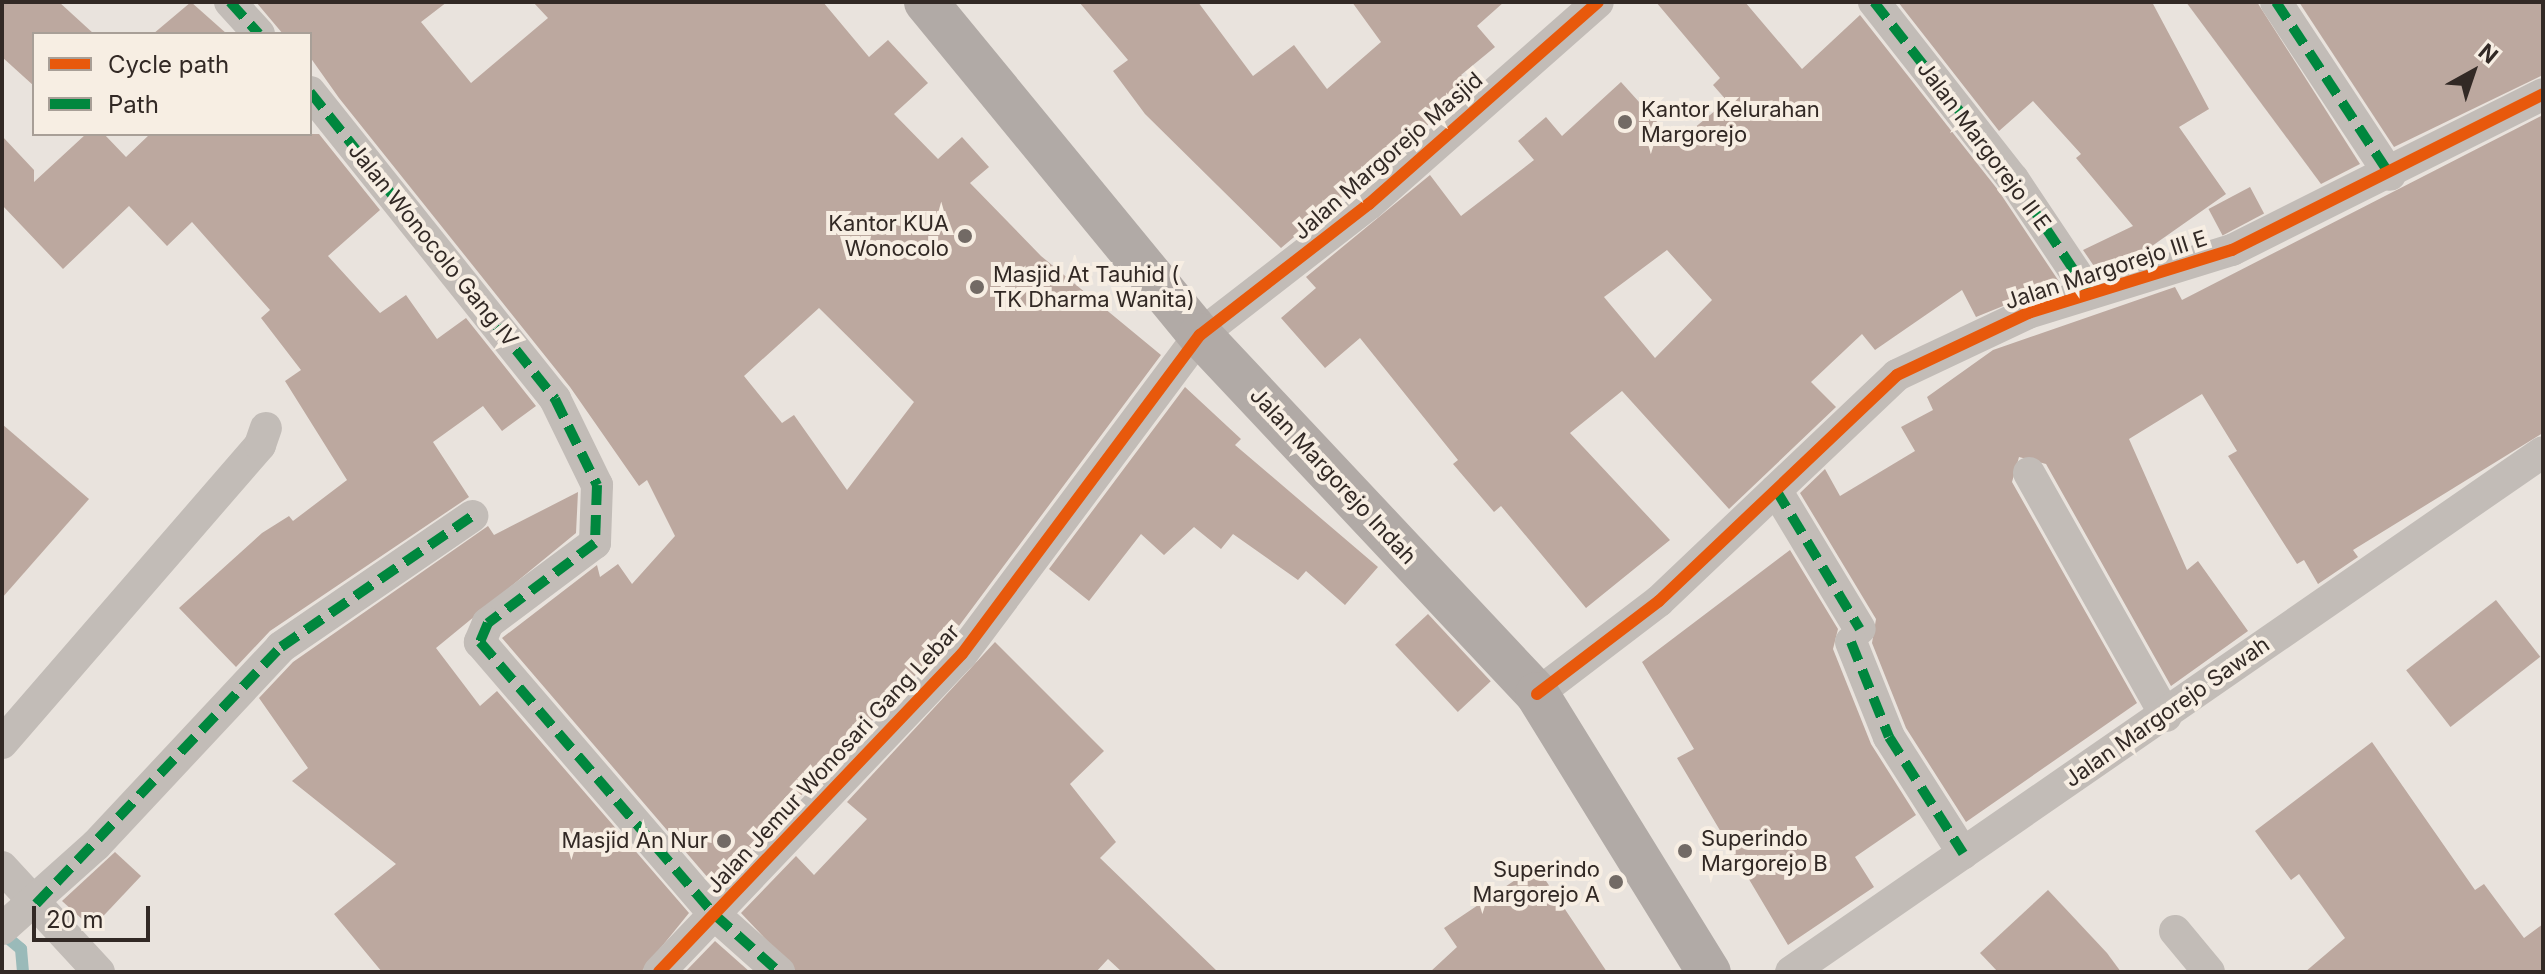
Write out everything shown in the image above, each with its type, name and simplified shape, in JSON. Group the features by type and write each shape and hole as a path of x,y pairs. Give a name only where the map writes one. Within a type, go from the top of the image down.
{"main road":[{"name":"Jalan Margorejo Indah","path":"926,2 1200,335 1537,694 1709,972"}],"street":[{"path":"230,2 257,32"},
{"name":"Jalan Margorejo Masjid","path":"1200,335 1369,204 1598,2"},
{"name":"Jalan Margorejo II E","path":"1874,2 2013,179 2089,293"},
{"path":"2276,2 2390,175"},
{"name":"Jalan Margorejo III E","path":"1537,694 1659,601 1897,375 2089,293 2232,250 2390,175 2543,94"},
{"name":"Jalan Wonocolo Gang IV","path":"312,95 555,399 597,485 595,543 488,623 480,642 715,915"},
{"name":"Jalan Jemur Wonosari Gang Lebar","path":"659,972 962,654 1200,335"},
{"path":"2,743 260,445 266,428"},
{"name":"Jalan Margorejo Sawah","path":"1791,972 2166,716 2543,452"},
{"path":"2029,473 2166,716"},
{"path":"1776,490 1856,636 1889,737 1963,853"},
{"path":"17,918 281,647 472,516"},
{"path":"2,867 17,918 99,972"},
{"path":"715,915 779,972"},
{"path":"2175,931 2209,972"}],"building":[{"path":"2,2 59,2 92,32 32,32 32,84 2,57"},
{"path":"191,2 225,32 155,32"},
{"path":"256,2 447,2 421,22 471,83 548,18 533,2 823,2 869,57 888,40 928,83 894,114 938,159 962,137 989,167 970,183 1041,256 1161,355 947,642 715,886 502,638 597,565 600,577 618,564 632,584 675,536 647,480 639,486 570,387 339,98 312,60 312,32 281,32","holes":["819,308 914,402 847,490 794,415 782,423 744,376"]},
{"path":"1079,2 1198,2 1253,76 1294,45 1327,89 1381,42 1352,2 1504,2 1477,26 1495,47 1461,75 1472,88 1281,248 1145,114 1113,71 1128,60"},
{"path":"1656,2 1745,2 1802,69 1860,15 1998,190 2060,283 1976,317 1962,290 1875,350 1862,334 1811,382 1836,407 1729,509 1622,391 1570,433 1670,540 1586,608 1501,506 1494,512 1453,464 1458,460 1360,338 1325,368 1281,318 1316,288 1306,277 1430,175 1461,216 1534,160 1518,141 1546,117 1562,136 1621,82 1676,143 1727,101 1713,85 1720,78","holes":["1667,250 1712,300 1655,358 1604,297"]},
{"path":"1898,2 2152,2 2209,109 2179,127 2226,194 2152,246 2156,254 2098,272 2083,250 2133,226 2076,158 2081,154 2033,101 1999,131"},
{"path":"2186,2 2257,2 2360,164 2321,184"},
{"path":"2299,2 2543,2 2543,75 2394,147"},
{"path":"2543,115 2543,433 2353,550 2358,557 2318,584 2304,560 2297,564 2228,456 2237,451 2202,394 2129,439 2187,570 2198,561 2248,631 2171,686 2046,464 2019,457 2012,482 2137,703 1966,822 1906,728 1872,643 1876,619 1800,493 1825,469 1840,496 1915,451 1901,427 1933,410 1927,397 1993,350 2175,287 2182,300"},
{"path":"319,134 380,210 328,256 380,313 406,295 437,339 466,318 536,406 502,431 483,406 433,442 469,497 270,631 236,667 179,608 262,533 289,516 293,521 347,480 285,381 301,370 261,318 270,310 192,222 167,246 129,206 63,269 2,205 2,136 34,170 34,182 84,136 106,136 126,157 148,136"},
{"path":"2250,187 2264,213 2223,236 2209,209"},
{"path":"1185,387 1241,439 1235,445 1378,567 1345,605 1306,571 1298,580 1233,534 1221,549 1194,527 1164,555 1141,534 1089,601 1049,569"},
{"path":"2,424 89,499 2,598"},
{"path":"578,492 576,533 436,648 480,706 497,691 689,913 641,972 382,972 334,914 396,864 292,781 308,768 259,698 293,662 488,526 494,535"},
{"path":"1790,550 1838,629 1833,649 1871,744 1916,815 1855,857 1874,887 1788,945 1677,758 1694,749 1642,662"},
{"path":"2496,600 2540,657 2450,727 2406,670"},
{"path":"1428,614 1491,681 1458,712 1395,645"},
{"path":"995,642 1104,751 1070,784 1116,842 1100,858 1218,972 1122,972 1108,959 1096,972 797,972 741,913 796,856 814,875 867,819 847,802"},
{"path":"2372,742 2475,890 2484,884 2524,938 2543,924 2543,972 2305,972 2345,938 2299,874 2291,880 2255,831"},
{"path":"115,852 141,876 92,928 62,901"},
{"path":"1536,866 1607,972 1430,972 1457,947 1444,928"},
{"path":"2048,890 2121,972 1998,972 1980,953"},
{"path":"715,941 750,972 685,972"}],"waterway":[{"path":"2,933 21,949 23,972"}],"marked path":[{"path":"230,2 257,32"},
{"path":"1874,2 2013,179 2089,293"},
{"path":"2276,2 2390,175"},
{"path":"312,95 555,399 597,485 595,543 488,623 480,642 715,915 779,972"},
{"path":"1776,490 1860,629"},
{"path":"36,904 281,647 472,516"},
{"path":"1851,642 1889,737 1963,853"}],"cycle path":[{"path":"659,972 962,654 1200,335 1369,204 1598,2"},
{"path":"1537,694 1659,601 1897,375 2028,313 2232,250 2543,94"}],"place":[{"name":"Kantor Kelurahan Margorejo","path":"1625,122"},
{"name":"Kantor KUA Wonocolo","path":"965,236"},
{"name":"Masjid At Tauhid ( TK Dharma Wanita)","path":"977,287"},
{"name":"Masjid An Nur","path":"724,841"},
{"name":"Superindo Margorejo B","path":"1685,851"},
{"name":"Superindo Margorejo A","path":"1616,882"}]}
